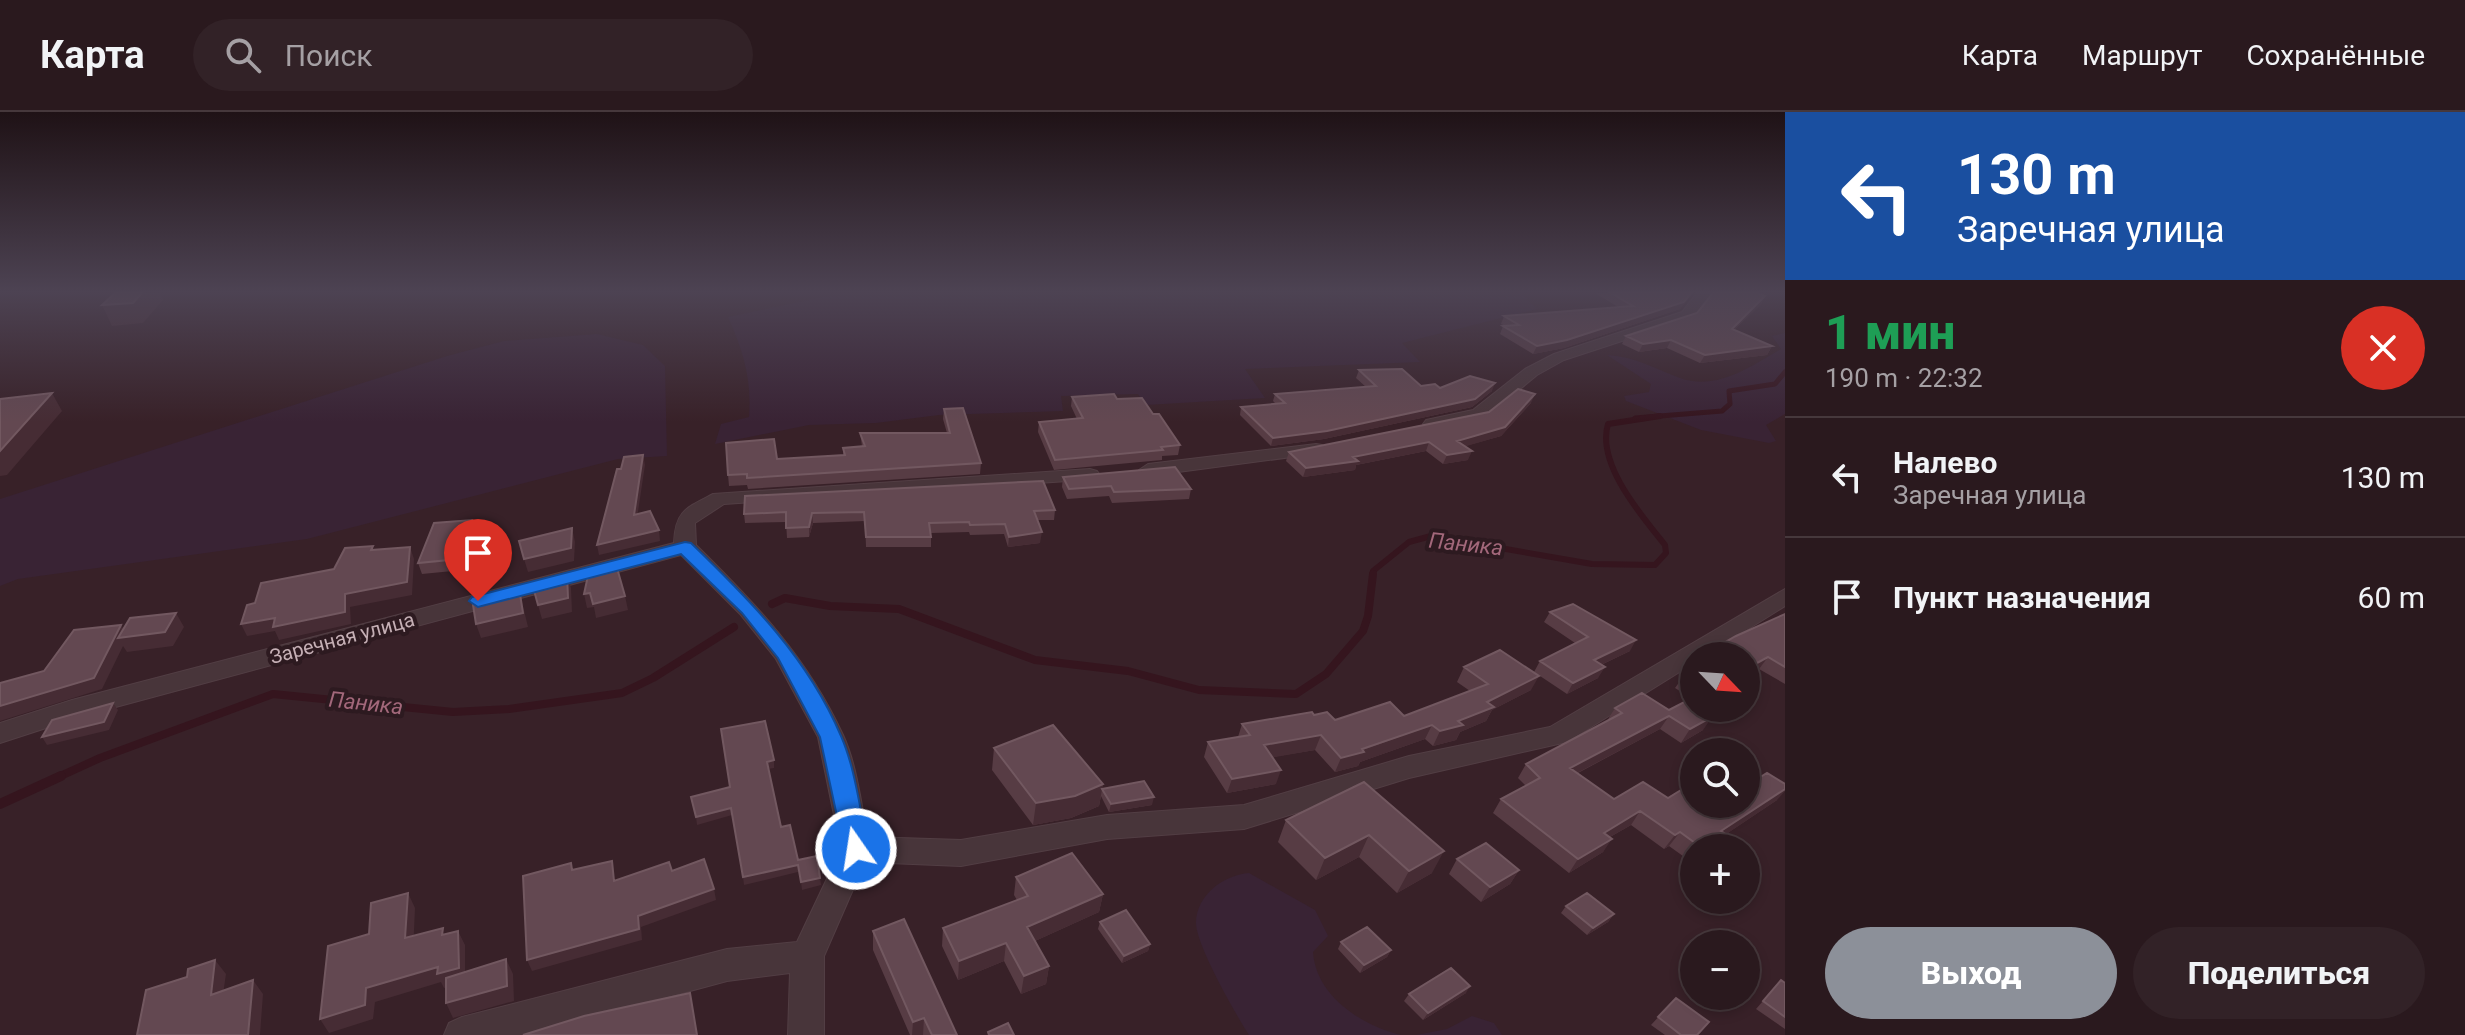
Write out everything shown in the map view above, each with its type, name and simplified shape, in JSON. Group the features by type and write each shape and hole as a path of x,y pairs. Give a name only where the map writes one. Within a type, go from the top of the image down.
{"street":[{"path":"1409,429 1479,414 1531,372 1559,357 1623,336"},
{"path":"1133,472 1270,457 1339,444"},
{"path":"806,1035 807,956 856,849 831,737 786,655 748,609 685,547 685,522 696,511 720,498 1104,474"},
{"name":"Заречная улица","path":"0,733 81,707 685,547"},
{"path":"856,849 961,853 1107,827 1244,817 1409,767 1557,735 1785,596"},
{"path":"462,1035 727,965 807,956"}],"shaded area":[{"path":"606,336 643,345 665,366 667,456 618,459 307,539 18,579 0,586 0,499 447,356 504,341"},
{"path":"736,336 1430,336 1402,343 1420,362 1245,369 1265,398 1146,405 1138,394 1061,396 1063,411 939,415 876,423 809,425 715,444 721,424 749,417 749,390"},
{"path":"1772,336 1785,336 1785,414 1766,425 1776,441 1769,443 1701,430 1626,401 1624,396 1649,392 1651,384 1607,355 1635,360 1680,378 1707,381 1733,375 1781,349"},
{"path":"1249,873 1315,910 1328,936 1313,952 1316,968 1332,995 1356,1016 1401,1035 1249,1035 1209,963 1196,923 1201,904 1213,888 1230,878"},
{"path":"1472,1016 1494,1023 1502,1035 1416,1035 1447,1029"}],"building":[{"path":"1520,336 1579,336 1567,340 1537,346"},
{"path":"1626,336 1749,336 1772,346 1705,355 1671,340 1643,344"},
{"path":"1402,369 1421,386 1435,384 1440,388 1470,376 1495,383 1475,399 1327,431 1273,438 1241,407 1285,403 1275,394 1376,386 1359,370"},
{"path":"1518,389 1535,394 1505,427 1457,441 1472,451 1447,455 1429,442 1353,457 1358,461 1306,468 1289,452 1489,412"},
{"path":"52,393 0,451 0,399"},
{"path":"1114,394 1117,399 1142,398 1153,414 1159,414 1180,445 1161,447 1163,450 1055,460 1039,422 1083,418 1072,397"},
{"path":"963,408 981,463 747,478 747,474 728,475 726,443 774,439 777,459 845,455 843,448 865,446 860,433 950,433 944,409"},
{"path":"643,455 634,515 650,511 659,530 597,545 617,469 621,469 624,457"},
{"path":"1175,467 1191,489 1114,492 1111,486 1069,489 1063,477"},
{"path":"1043,481 1055,510 1034,511 1042,532 1009,537 1005,524 929,523 931,537 866,537 864,512 812,513 809,527 786,528 786,512 744,514 745,496"},
{"path":"472,520 468,532 469,558 418,563 434,523"},
{"path":"572,528 571,548 524,559 519,541"},
{"path":"373,546 371,550 410,547 407,582 345,594 345,612 273,627 275,618 241,624 247,605 255,603 261,583 334,569 345,548"},
{"path":"617,568 625,596 593,604 590,593 584,594 589,571"},
{"path":"567,574 568,598 538,605 532,583"},
{"path":"520,594 523,613 476,624 473,605"},
{"path":"1573,604 1636,640 1594,660 1605,667 1573,683 1540,661 1588,637 1550,612"},
{"path":"176,613 165,632 118,638 130,618"},
{"path":"1785,614 1785,667 1768,657 1760,661 1760,642 1726,642"},
{"path":"121,625 94,678 0,706 0,683 44,671 74,630"},
{"path":"1500,650 1539,676 1487,702 1494,707 1458,721 1463,725 1440,731 1432,725 1341,758 1321,735 1264,745 1281,770 1232,779 1208,742 1250,735 1242,724 1312,712 1314,715 1327,712 1335,720 1390,702 1404,716 1488,684 1464,667"},
{"path":"1642,693 1669,710 1680,704 1680,722 1703,722 1690,729 1669,716 1570,768 1614,799 1643,782 1668,798 1680,791 1680,818 1741,818 1721,831 1726,834 1680,832 1675,835 1640,811 1604,833 1612,839 1578,859 1501,799 1540,778 1526,764 1622,713 1615,708"},
{"path":"113,703 104,722 42,737 52,720"},
{"path":"765,721 774,760 767,762 781,827 790,825 798,860 817,856 820,878 801,882 798,865 743,877 731,808 696,817 691,797 730,787 721,729"},
{"path":"1053,725 1103,784 1075,796 1036,803 994,748"},
{"path":"1767,773 1785,784 1785,789 1760,805 1760,777"},
{"path":"1144,781 1154,797 1111,804 1102,789"},
{"path":"1364,782 1444,851 1409,871 1369,835 1325,858 1286,820"},
{"path":"1486,843 1519,870 1490,887 1457,859"},
{"path":"1072,853 1103,894 1027,927 1049,966 1024,976 1006,943 959,961 943,928 1028,896 1016,877"},
{"path":"704,859 714,889 638,916 639,929 527,960 523,876 571,863 572,870 612,861 614,881 669,862 672,871"},
{"path":"408,893 405,938 443,928 442,935 458,931 459,968 437,974 438,967 366,988 365,1005 320,1019 328,946 369,934 371,903"},
{"path":"1587,893 1614,914 1593,928 1566,906"},
{"path":"1126,910 1150,944 1124,956 1100,922"},
{"path":"904,919 957,1035 932,1035 924,1018 913,1022 873,931"},
{"path":"1367,927 1391,950 1364,965 1341,942"},
{"path":"506,959 507,986 446,1003 446,978"},
{"path":"215,960 211,995 253,980 248,1035 137,1035 146,990 187,977 188,969"},
{"path":"1451,968 1470,986 1428,1013 1409,994"},
{"path":"1781,980 1785,983 1785,1017 1763,1001"},
{"path":"690,993 697,1035 523,1035 584,1016"},
{"path":"1676,998 1680,1001 1680,1010 1692,1010 1709,1022 1697,1035 1681,1035 1658,1017"},
{"path":"1008,1023 1014,1035 989,1035 988,1032"}],"waterway":[{"name":"Паника","path":"1635,418 1722,411 1730,404 1729,391 1775,384 1785,372"},
{"name":"Паника","path":"1372,576 1373,571 1409,542 1431,536 1592,564 1655,565 1666,553 1665,545 1623,489 1609,456 1606,439 1608,424 1660,416"},
{"name":"Паника","path":"772,604 785,598 830,606 899,609 1035,660 1128,671 1199,690 1296,694 1326,674 1363,631 1373,574"},
{"name":"Паника","path":"56,778 100,758 273,694 453,712 509,709 622,693 653,678 734,627"},
{"name":"Паника","path":"0,804 61,776"}],"route":[{"path":"478,601 685,547 748,609 786,655 831,737 856,849"}]}
